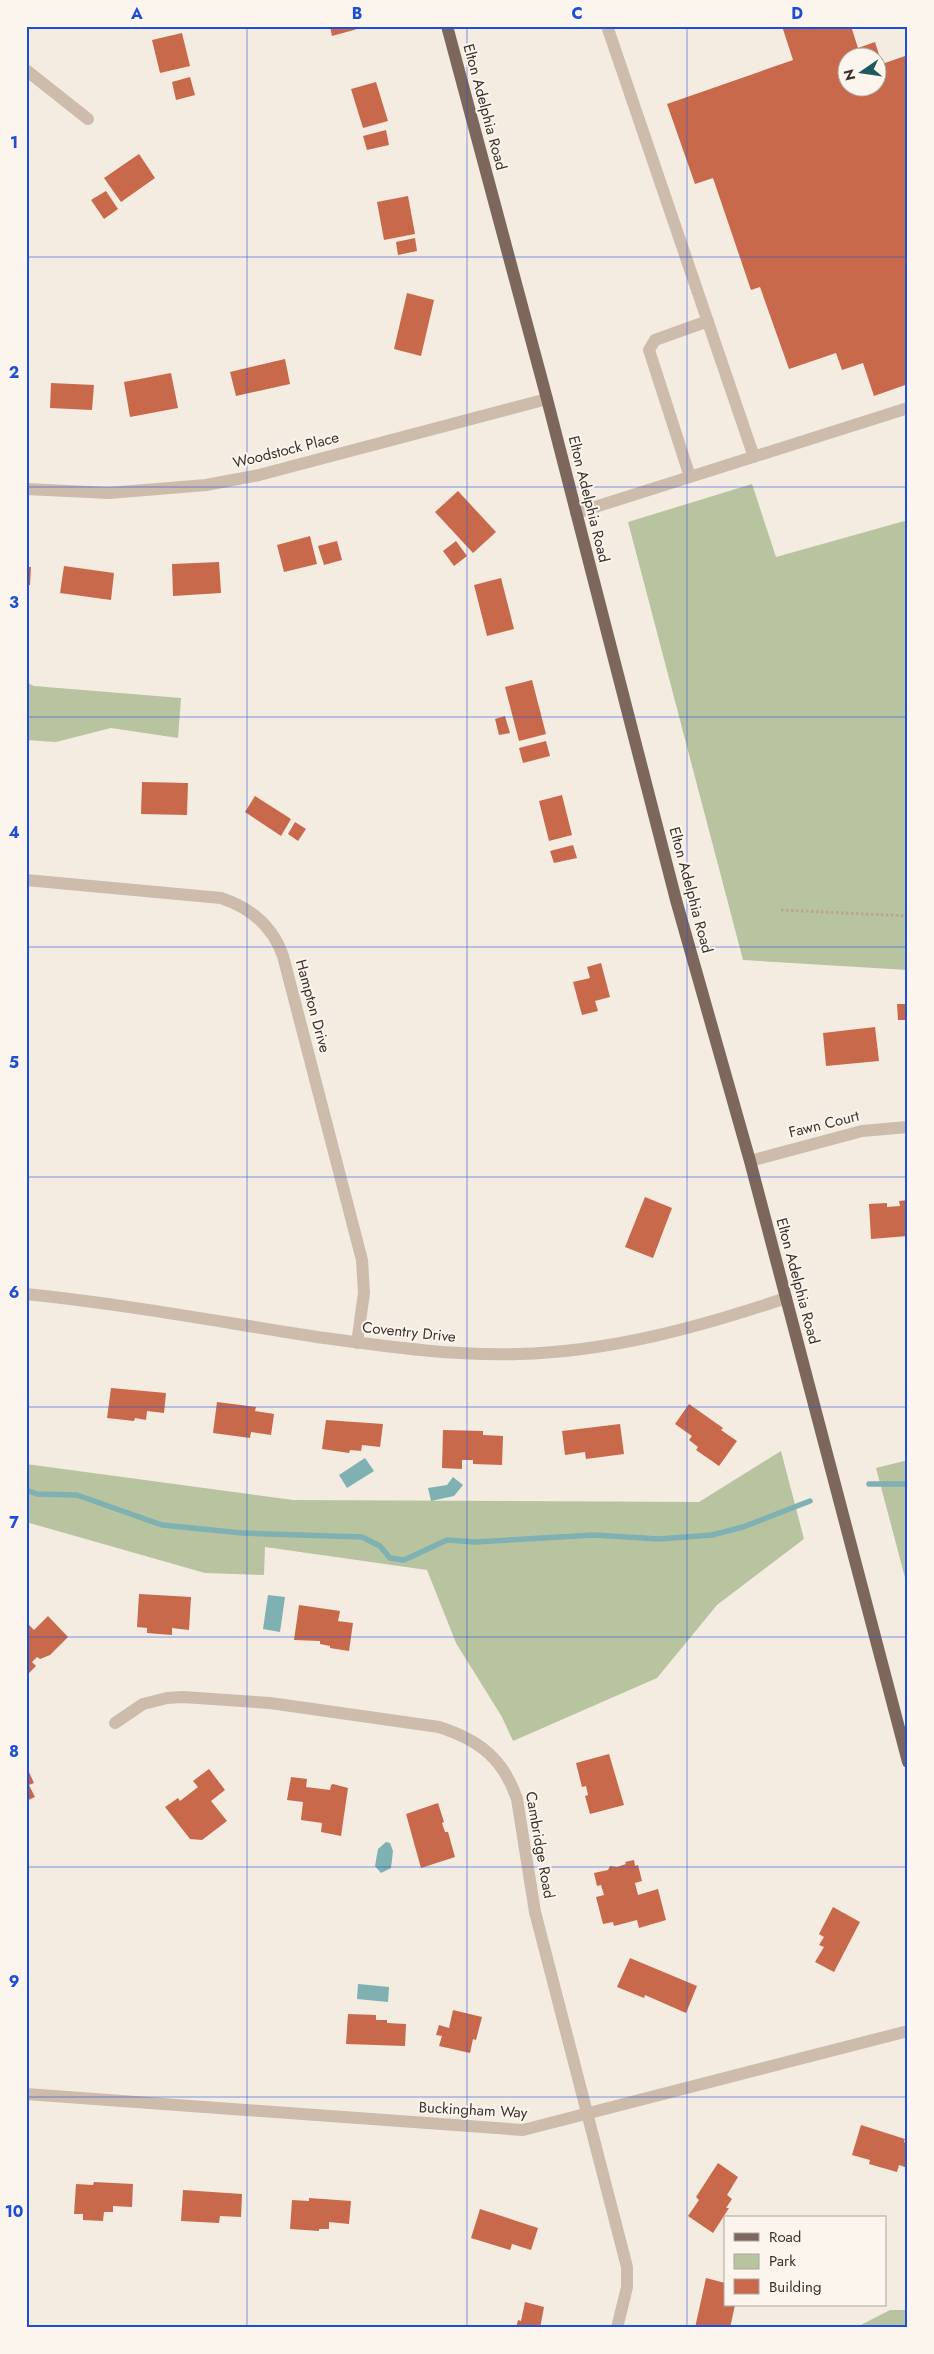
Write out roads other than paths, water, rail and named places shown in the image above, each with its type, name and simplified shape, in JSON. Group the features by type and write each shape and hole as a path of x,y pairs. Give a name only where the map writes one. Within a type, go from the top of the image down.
{"main road":[{"name":"Elton Adelphia Road","path":"447,26 547,399 676,900 750,1161 908,1762"}],"street":[{"path":"607,26 754,457"},
{"path":"26,70 88,119"},
{"path":"690,477 649,350 655,340 708,321"},
{"name":"Woodstock Place","path":"26,488 109,493 206,485 259,475 547,399"},
{"path":"576,513 908,408"},
{"name":"Hampton Drive","path":"26,880 221,898 234,902 255,914 271,932 283,956 362,1260 364,1293 357,1342"},
{"name":"Fawn Court","path":"750,1161 862,1130 908,1127"},
{"name":"Coventry Drive","path":"26,1294 357,1342 471,1354 570,1351 640,1339 746,1312 786,1298"},
{"name":"Cambridge Road","path":"115,1723 143,1704 167,1698 261,1703 439,1727 462,1734 484,1748 499,1763 517,1799 535,1912 627,2267 626,2287 617,2328"},
{"name":"Buckingham Way","path":"26,2094 508,2130 533,2129 908,2031"}],"water":[{"path":"365,1458 374,1471 347,1488 339,1475"},
{"path":"453,1477 463,1485 454,1496 431,1501 428,1488 447,1485"},
{"path":"268,1595 285,1597 280,1632 263,1629"},
{"path":"386,1842 390,1843 393,1851 391,1868 381,1873 375,1866 378,1849"},
{"path":"358,1984 389,1987 388,2002 357,1999"}],"waterway":[{"path":"869,1484 908,1484"},
{"path":"26,1490 37,1494 77,1495 162,1525 242,1533 362,1537 380,1546 390,1558 404,1560 447,1540 475,1542 594,1535 659,1539 712,1535 743,1527 810,1501"}]}
